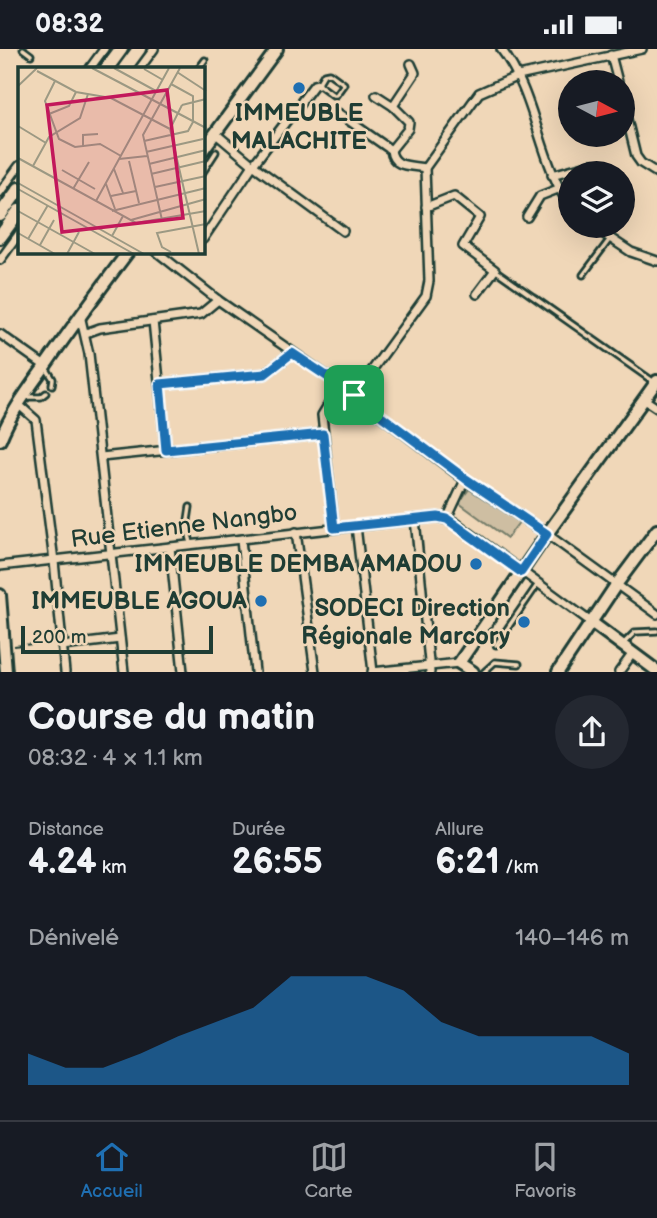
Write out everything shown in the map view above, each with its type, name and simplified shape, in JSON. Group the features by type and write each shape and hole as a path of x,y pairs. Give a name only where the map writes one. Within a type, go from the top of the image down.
{"highway":[{"path":"108,67 121,49"},
{"path":"126,67 139,49"},
{"path":"0,215 18,190"},
{"path":"0,237 18,212"}],"street":[{"path":"91,67 104,49"},
{"path":"141,67 155,49"},
{"path":"354,395 426,296 429,281 425,168 479,93 518,76 642,49"},
{"path":"207,147 275,50"},
{"path":"506,51 518,76 558,189 540,196 527,217"},
{"path":"611,55 615,70"},
{"path":"393,106 415,73 411,64"},
{"path":"205,236 253,165 314,85 318,84"},
{"path":"376,95 393,106 410,125 391,151"},
{"path":"338,113 391,151 393,160 397,163 425,168"},
{"path":"215,133 253,165 343,231"},
{"path":"634,147 641,163 657,173"},
{"path":"0,192 18,167"},
{"path":"552,176 558,174"},
{"path":"426,207 454,196 480,217 463,246 495,270 477,294"},
{"path":"0,260 18,235"},
{"path":"610,239 631,252 657,261"},
{"path":"0,440 20,401 80,314 126,254"},
{"path":"160,254 218,300 657,614"},
{"path":"86,333 100,328 201,314 218,300"},
{"path":"80,314 86,333 124,672"},
{"path":"153,321 166,450"},
{"path":"0,334 45,366"},
{"path":"160,384 265,374 292,353"},
{"path":"356,526 373,672 430,669 459,663 656,382"},
{"path":"334,528 322,415 340,385"},
{"path":"645,400 657,408"},
{"path":"20,401 36,419 65,672"},
{"path":"101,457 323,434"},
{"path":"466,479 447,519 657,671"},
{"path":"415,519 430,669"},
{"name":"Rue Etienne Nangbo","path":"0,566 415,519 447,519"},
{"path":"558,672 616,585 657,530"},
{"path":"296,533 315,672"},
{"path":"241,540 256,672"},
{"path":"170,547 183,672"},
{"path":"0,595 6,672"},
{"path":"62,646 120,639"},
{"path":"619,672 633,653"},
{"path":"459,663 473,672"}],"lane":[{"path":"23,49 31,55"},
{"path":"200,67 205,60"},
{"path":"324,73 329,73 344,83 336,96 318,84 324,73"},
{"path":"583,275 610,239"},
{"path":"495,270 656,382"},
{"path":"45,366 53,379 52,384"},
{"path":"20,401 41,397 46,393"},
{"path":"190,507 187,527 192,545"},
{"path":"496,645 538,584"},
{"path":"622,645 635,632 657,631"},
{"path":"484,672 495,662 519,664"}],"path":[{"path":"3,648 50,642 62,646"}],"shaded area":[{"path":"472,485 520,521 507,538 459,503"}],"place":[{"name":"IMMEUBLE MALACHITE","path":"299,88"},
{"name":"IMMEUBLE DEMBA AMADOU","path":"476,564"},
{"name":"IMMEUBLE AGOUA","path":"261,601"},
{"name":"SODECI Direction Régionale Marcory","path":"524,622"}],"route":[{"path":"292,353 354,395 466,479 547,534 521,572 447,519 438,517 334,528 323,434 166,450 160,384 265,374 292,353"}]}
